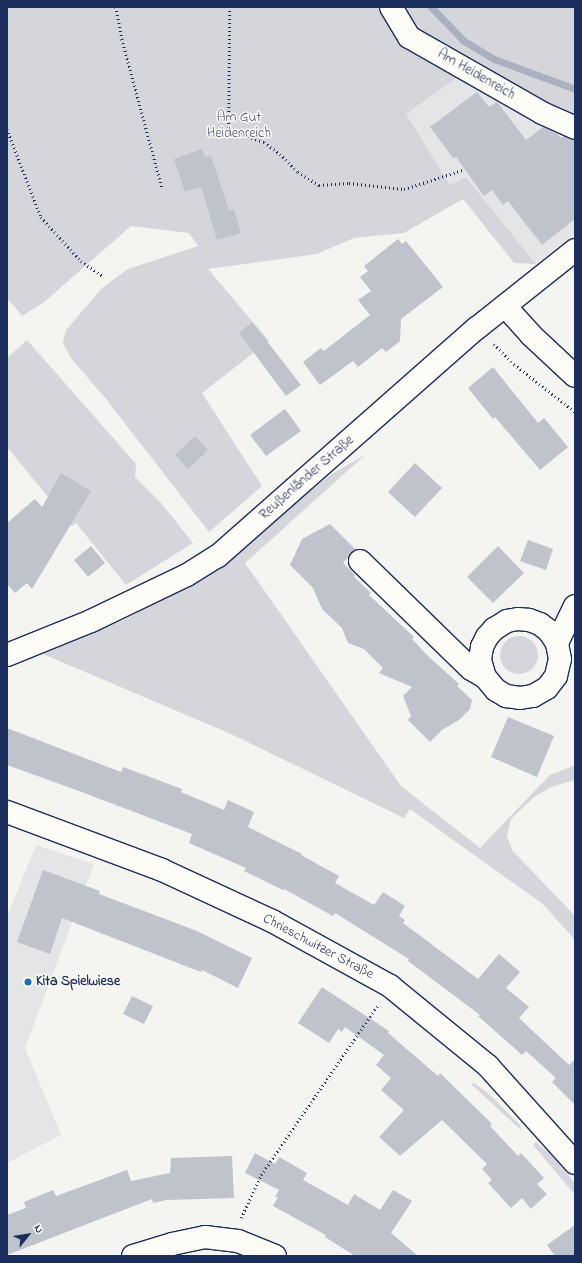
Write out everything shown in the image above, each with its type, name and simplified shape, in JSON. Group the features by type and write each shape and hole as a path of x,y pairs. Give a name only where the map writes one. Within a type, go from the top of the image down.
{"street":[{"name":"Am Heidenreich","path":"391,7 409,36 542,113 575,128"},
{"name":"Reußenländer Straße","path":"7,655 91,621 187,575 218,556 478,328 575,250"},
{"path":"505,306 532,335 575,376"},
{"path":"360,561 471,669 485,678 496,690 506,696 520,698 533,696 547,688 556,676 560,659 557,643 549,631 540,624 529,620 518,619 507,621 494,629 487,637 482,647 480,660 485,678"},
{"path":"557,643 575,606"},
{"name":"Chrieschwitzer Straße","path":"7,812 162,870 272,921 390,986 488,1066 575,1163"},
{"path":"133,1256 172,1244 205,1237 238,1240 275,1256"}],"path":[{"path":"116,7 132,80 162,187"},
{"path":"230,7 229,130 264,142 280,154 298,172 319,185 349,183 404,189 463,170"},
{"path":"7,130 41,217 81,261 104,277"},
{"path":"478,328 514,364 575,412"},
{"path":"238,1240 240,1221 260,1175 390,986"}],"shaded area":[{"path":"465,72 575,134 575,233 536,264 466,177 450,185 406,114"},
{"name":"Kita Spielwiese","path":"36,845 94,864 25,1048 61,1135 7,1163 7,916"}],"green space":[{"name":"Am Gut Heidenreich","path":"7,7 575,7 575,123 465,72 406,114 450,185 466,177 536,264 514,263 463,199 404,233 354,238 317,254 208,269 269,341 202,393 262,486 209,532 106,399 71,358 63,343 66,330 102,288 128,269 198,246 189,233 131,226 43,303 22,316 7,298"},
{"path":"27,340 136,464 135,477 162,504 193,543 126,585 76,523 72,526 7,447 7,358"},
{"path":"365,455 245,563 401,786 480,848 550,775 575,765 575,780 551,787 534,797 511,819 507,836 512,850 575,916 575,940 543,904 410,809 404,818 231,734 43,654 126,619 196,581 332,474"},
{"path":"515,636 523,636 533,641 537,648 537,662 533,669 523,674 515,674 505,669 503,666 500,659 500,651 505,641 508,639"},
{"path":"474,1083 489,1094 520,1125 522,1131 471,1084"},
{"path":"536,1142 550,1154 575,1183 575,1195 533,1145"}],"building":[{"path":"477,92 489,107 497,102 526,140 543,127 557,134 561,138 564,136 575,140 575,219 542,245 508,201 503,205 492,190 484,196 456,157 453,158 430,127"},
{"path":"202,149 205,157 211,156 229,210 234,209 241,233 217,240 201,187 185,192 174,159"},
{"path":"398,239 402,244 406,241 443,287 401,319 400,341 386,352 382,348 358,367 353,361 320,385 303,362 321,348 324,351 370,315 358,300 371,291 360,277 368,271 364,266"},
{"path":"252,322 301,385 286,396 239,333"},
{"path":"493,367 538,423 544,418 568,447 540,470 495,417 493,419 468,388"},
{"path":"285,409 301,431 266,456 250,435"},
{"path":"195,436 208,450 188,469 175,455"},
{"path":"415,463 442,488 415,517 388,492"},
{"path":"61,473 91,491 32,589 27,583 15,593 7,584 7,523 35,499 42,507"},
{"path":"330,524 355,549 343,563 355,575 354,577 371,593 369,595 414,637 412,639 428,656 459,684 457,686 472,700 470,709 459,720 442,730 430,742 408,720 411,716 403,696 412,687 379,673 383,668 364,649 348,643 342,628 322,609 313,588 290,565 302,539"},
{"path":"528,540 553,549 546,570 520,561"},
{"path":"91,546 105,563 88,577 74,560"},
{"path":"498,546 524,573 493,603 467,577"},
{"path":"508,717 554,736 537,777 491,757"},
{"path":"7,728 121,772 123,767 182,789 181,792 224,810 228,800 254,812 248,827 302,854 301,855 339,876 335,883 374,905 383,892 405,906 399,916 405,920 403,923 478,979 499,954 520,972 506,988 529,1007 519,1018 569,1065 575,1059 575,1105 552,1082 556,1078 526,1051 522,1055 478,1016 480,1015 408,961 409,959 335,913 333,916 284,889 283,890 244,871 246,868 189,843 192,834 7,765"},
{"path":"43,870 100,891 99,894 197,931 252,958 238,988 202,970 201,972 62,918 50,954 17,942"},
{"path":"322,987 389,1031 388,1033 438,1076 440,1073 492,1124 490,1126 518,1156 521,1153 544,1178 537,1184 547,1194 531,1209 522,1198 511,1208 488,1183 492,1180 482,1169 487,1164 442,1120 400,1156 379,1137 404,1110 381,1090 391,1078 376,1065 384,1055 345,1027 342,1032 338,1029 329,1043 298,1023"},
{"path":"132,996 153,1006 144,1024 123,1014"},
{"path":"255,1153 275,1164 279,1157 307,1173 303,1180 348,1205 354,1194 380,1210 393,1190 412,1201 391,1233 418,1256 355,1256 325,1237 326,1235 273,1206 278,1197 275,1197 279,1190 245,1173"},
{"path":"232,1156 234,1198 166,1200 153,1203 152,1199 7,1255 7,1215 26,1208 24,1202 53,1190 56,1196 127,1170 131,1181 170,1173 171,1158"},
{"path":"575,1225 575,1256 555,1256 547,1245"}],"waterway":[{"path":"431,7 464,41 494,59 575,89"}],"place":[{"name":"Kita Spielwiese","path":"28,982"}]}
